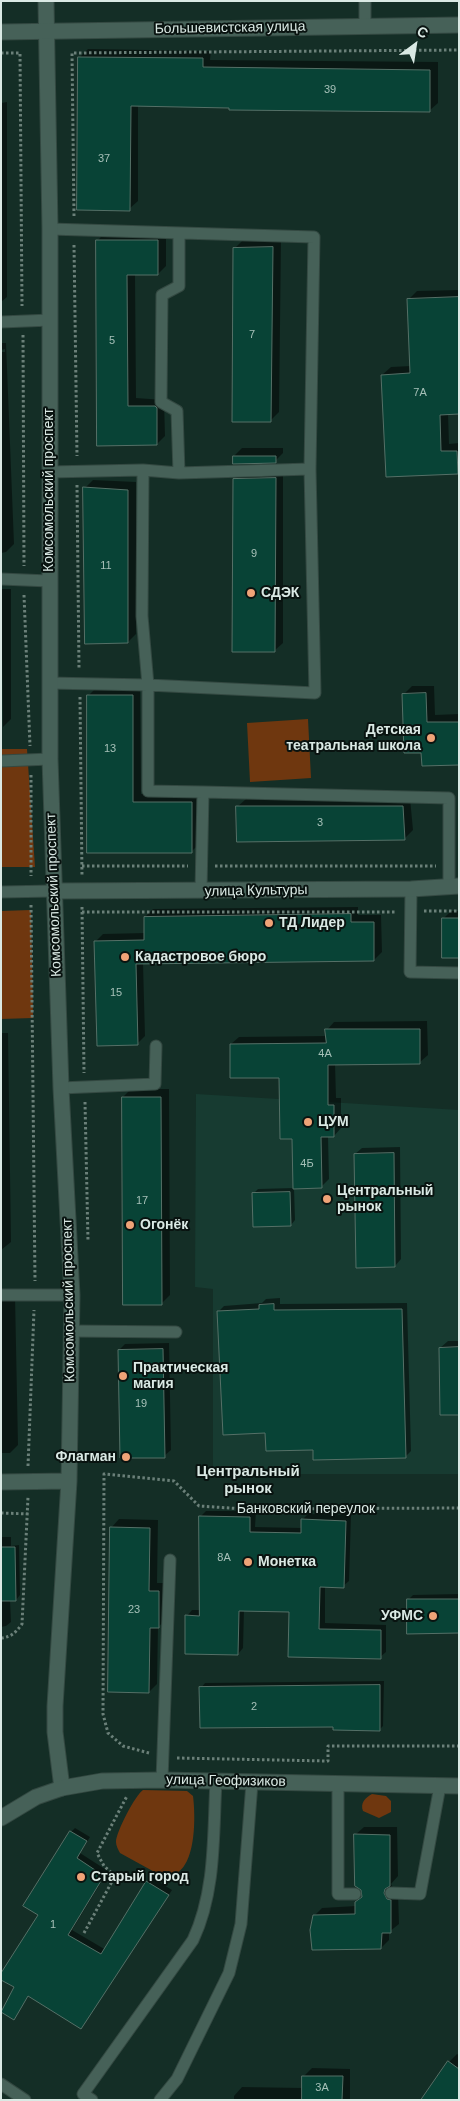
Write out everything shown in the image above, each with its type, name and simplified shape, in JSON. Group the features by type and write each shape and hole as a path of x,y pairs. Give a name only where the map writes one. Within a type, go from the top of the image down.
{"street":[{"name":"Комсомольский проспект","path":"46,1 50,229 50,759 60,1088 72,1295 69,1481 55,1706 55,1732 62,1788"},
{"name":"Большевистская улица","path":"1,32 459,25"},
{"name":"улица Культуры","path":"54,891 411,889 454,886"},
{"path":"1,1482 69,1481"},
{"name":"улица Геофизиков","path":"1,1818 36,1797 62,1788 102,1781 162,1780 459,1786"}],"lane":[{"path":"365,1 365,25"},
{"path":"49,684 148,685 315,693 310,469 314,237 50,229"},
{"path":"179,233 179,286 162,295 161,402 177,411 179,473"},
{"path":"1,322 50,320"},
{"path":"49,472 143,470 179,473 310,469"},
{"path":"143,470 142,616 148,685 148,791 448,798 449,866 454,886"},
{"path":"1,579 49,581"},
{"path":"1,761 50,759"},
{"path":"201,891 203,792"},
{"path":"411,889 410,972 459,973"},
{"path":"1,892 54,891"},
{"path":"60,1088 155,1084 156,1046"},
{"path":"1,1296 72,1295"},
{"path":"71,1331 176,1332"},
{"path":"162,1780 170,1560"},
{"path":"92,2100 82,2094 193,1940 201,1922 210,1884 216,1781"},
{"path":"160,2100 177,2079 229,1973 241,1924 252,1783"},
{"path":"338,1783 338,1894 355,1894"},
{"path":"391,1894 420,1894 440,1786"},
{"path":"1,2084 25,2100"}],"path":[{"path":"72,53 459,50"},
{"path":"1,54 20,53"},
{"path":"82,866 449,866"},
{"path":"82,912 459,911"},
{"name":"Банковский переулок","path":"163,1758 123,1746 108,1733 103,1714 104,1474 174,1481 199,1506 244,1510 459,1508"},
{"path":"1,1638 9,1637 17,1632 22,1624 29,1514 28,1482"},
{"path":"1,1514 29,1514"},
{"path":"163,1758 328,1761 328,1746 459,1746"},
{"path":"84,1933 115,1876 104,1866 97,1854 129,1793"}],"shaded area":[{"path":"308,719 311,778 250,782 247,723"},
{"path":"1,749 27,749 35,867 1,867"},
{"path":"31,910 33,1018 1,1019 1,911"},
{"name":"Центральный рынок","path":"196,1094 459,1110 459,1474 213,1474 213,1289 195,1287"},
{"path":"143,1790 187,1791 193,1796 194,1833 192,1848 181,1870 172,1875 160,1875 120,1853 117,1846 117,1837 123,1822 136,1798"},
{"path":"372,1794 386,1796 391,1801 391,1812 379,1818 363,1811 364,1801"}],"building":[{"path":"78,57 203,58 203,67 430,70 430,112 229,110 229,108 131,106 130,211 77,210"},
{"path":"96,240 158,240 158,275 127,275 128,406 155,406 157,408 157,445 97,446"},
{"path":"273,247 271,422 232,422 233,248"},
{"path":"459,297 459,414 440,415 441,451 457,451 458,474 386,477 381,375 410,373 407,299"},
{"path":"233,456 276,456 276,463 233,464"},
{"path":"276,478 275,652 232,652 233,479"},
{"path":"83,487 128,490 128,643 85,644"},
{"name":"Детская театральная школа","path":"426,693 427,722 459,722 459,765 422,766 421,753 404,753 402,694"},
{"path":"87,695 133,695 133,802 192,802 192,853 87,853"},
{"path":"236,806 403,806 405,840 237,842"},
{"path":"351,914 351,922 374,922 374,961 136,964 138,1045 97,1046 94,941 144,940 144,917"},
{"path":"442,918 459,918 459,958 442,958"},
{"path":"325,1029 420,1029 420,1064 328,1065 328,1105 334,1105 334,1137 321,1137 322,1188 293,1189 292,1139 280,1139 279,1078 230,1078 230,1044 326,1043"},
{"path":"122,1097 161,1097 162,1305 123,1305"},
{"path":"394,1153 395,1267 356,1268 354,1154"},
{"path":"290,1192 291,1226 253,1227 252,1193"},
{"path":"274,1304 274,1310 402,1309 406,1458 313,1460 313,1450 266,1451 265,1433 223,1435 217,1311 259,1309 259,1305"},
{"path":"459,1347 459,1415 440,1415 439,1348"},
{"path":"163,1349 165,1458 120,1458 118,1350"},
{"path":"199,1516 250,1517 250,1532 301,1533 301,1519 346,1521 344,1588 320,1587 319,1629 381,1630 381,1659 288,1657 289,1612 239,1611 238,1655 185,1654 185,1615 199,1616"},
{"path":"110,1527 150,1528 149,1591 159,1591 159,1628 150,1628 149,1693 108,1692"},
{"path":"1,1547 15,1547 16,1601 1,1601"},
{"name":"УФМС","path":"407,1599 459,1599 459,1633 407,1634"},
{"path":"380,1685 380,1731 333,1730 333,1727 200,1728 199,1687"},
{"path":"70,1831 87,1841 77,1858 104,1876 68,1935 101,1954 146,1881 169,1895 81,2029 28,1996 14,2020 1,2012 14,1987 1,1980 1,1973 38,1915 23,1906"},
{"path":"354,1834 390,1835 390,1886 385,1889 384,1893 387,1899 391,1900 391,1933 382,1933 381,1949 312,1950 310,1930 313,1915 355,1914 355,1902 362,1897 361,1890 355,1886"},
{"path":"448,2061 459,2069 459,2100 421,2100"},
{"path":"302,2076 343,2076 342,2100 302,2100"}],"place":[{"name":"СДЭК","path":"251,593"},
{"name":"Детская театральная школа","path":"431,738"},
{"name":"ТД Лидер","path":"269,923"},
{"name":"Кадастровое бюро","path":"125,957"},
{"name":"ЦУМ","path":"308,1122"},
{"name":"Центральный рынок","path":"327,1199"},
{"name":"Огонёк","path":"130,1225"},
{"name":"Практическая магия","path":"123,1376"},
{"name":"Флагман","path":"126,1457"},
{"name":"Монетка","path":"248,1562"},
{"name":"УФМС","path":"433,1616"},
{"name":"Старый город","path":"81,1877"}],"district":[{"name":"Центральный рынок","path":"248,1480"}]}
